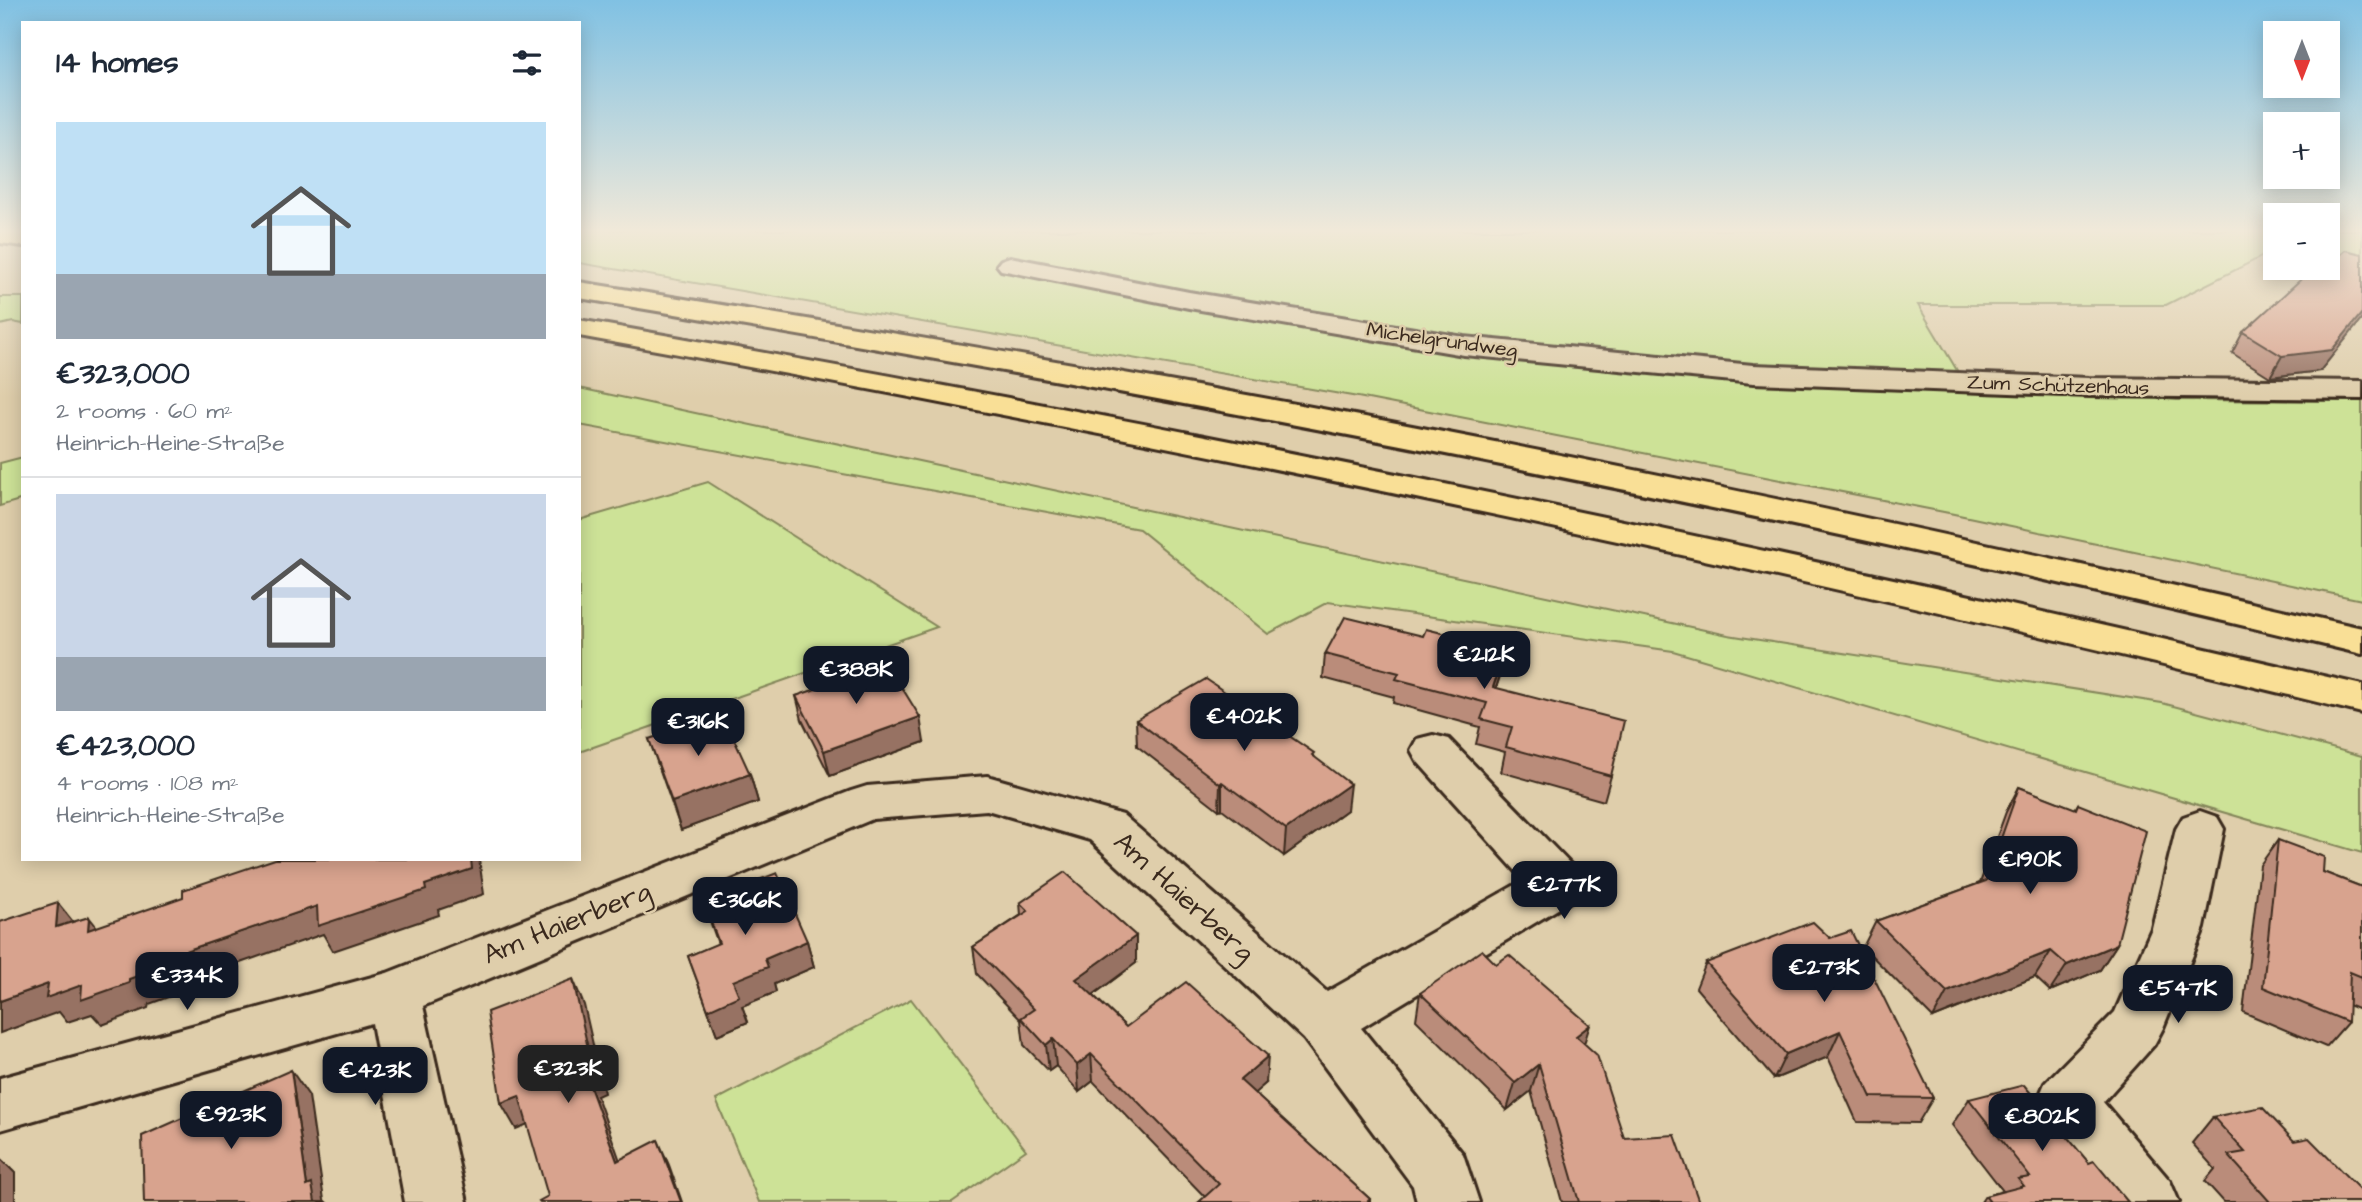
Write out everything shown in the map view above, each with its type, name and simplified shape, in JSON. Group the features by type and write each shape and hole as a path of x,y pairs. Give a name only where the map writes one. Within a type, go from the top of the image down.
{"highway":[{"path":"581,290 1152,388 1411,436 1948,545 2362,640"},
{"path":"581,328 1112,424 1425,486 1914,593 2362,699"}],"street":[{"name":"Michelgrundweg","path":"1118,286 1464,346 1753,374"},
{"name":"Zum Schützenhaus","path":"1753,374 2102,388 2362,390"},
{"path":"1323,1022 1558,884 1433,750"},
{"name":"Am Haierberg","path":"0,1104 394,994 867,803 988,793 1106,827 1323,1022 1441,1174 1448,1202"},
{"path":"2148,1202 2066,1102 2135,1028 2179,928 2200,829"},
{"path":"394,994 436,1202"}],"green space":[{"path":"713,286 2203,286 2166,305 1918,305 1964,382 2177,400 2362,401 2362,600 1954,514 1358,397"},
{"path":"0,297 21,297 21,324 13,322 0,325"},
{"path":"581,388 1728,635 2162,703 2362,756 2362,853 1673,651 1328,602 1268,634 1139,529 581,425"},
{"path":"21,458 21,500 0,506 0,463"},
{"path":"708,482 937,627 581,751 581,519"},
{"path":"911,999 1026,1150 952,1202 759,1202 716,1100"}],"building":[{"path":"2293,286 2362,286 2362,313 2332,350 2282,356 2243,332"},
{"path":"1345,617 1423,636 1426,629 1506,649 1493,687 1624,721 1611,776 1506,747 1512,727 1481,719 1487,703 1396,679 1399,673 1325,654"},
{"path":"888,665 920,717 824,751 796,696 819,688 816,682 839,674 864,666 867,673"},
{"path":"1206,679 1314,753 1312,755 1350,784 1286,829 1222,782 1220,784 1136,720"},
{"path":"723,715 750,774 672,802 649,739"},
{"path":"2019,787 2076,809 2078,804 2146,831 2117,944 2067,965 2051,951 1947,992 1876,921 1986,881"},
{"path":"2278,840 2324,857 2323,872 2362,887 2362,977 2350,972 2348,1022 2263,987"},
{"path":"269,861 471,861 472,869 425,885 426,890 318,926 317,906 182,952 181,961 129,979 129,983 81,1000 82,985 46,998 48,984 0,1001 0,922 58,903 56,927 89,917 88,930 183,897 183,890"},
{"path":"1065,872 1136,936 1076,979 1126,1027 1186,982 1268,1056 1240,1080 1370,1199 1367,1202 1199,1202 1219,1184 1091,1054 1077,1065 1053,1039 1046,1045 1021,1018 1034,1009 973,947 1028,911 1020,903"},
{"path":"777,873 807,941 765,959 768,967 733,981 739,996 708,1010 688,956 719,943 703,901"},
{"path":"1813,922 1830,938 1851,931 1933,1098 1871,1097 1840,1031 1786,1054 1706,963"},
{"path":"1482,950 1496,964 1509,955 1590,1025 1576,1036 1597,1055 1624,1138 1675,1135 1699,1202 1579,1202 1539,1064 1515,1083 1420,993"},
{"path":"573,979 592,1067 584,1070 617,1161 658,1140 681,1202 539,1201 548,1196 519,1096 501,1103 487,1012"},
{"path":"291,1070 307,1186 312,1184 315,1202 144,1202 142,1136"},
{"path":"2024,1085 2089,1163 2094,1161 2128,1202 1990,1202 1985,1196 2024,1186 2018,1179 2030,1177 1969,1099"},
{"path":"2262,1107 2294,1141 2309,1138 2362,1192 2362,1202 2270,1202 2228,1155 2245,1152 2213,1117"}]}
